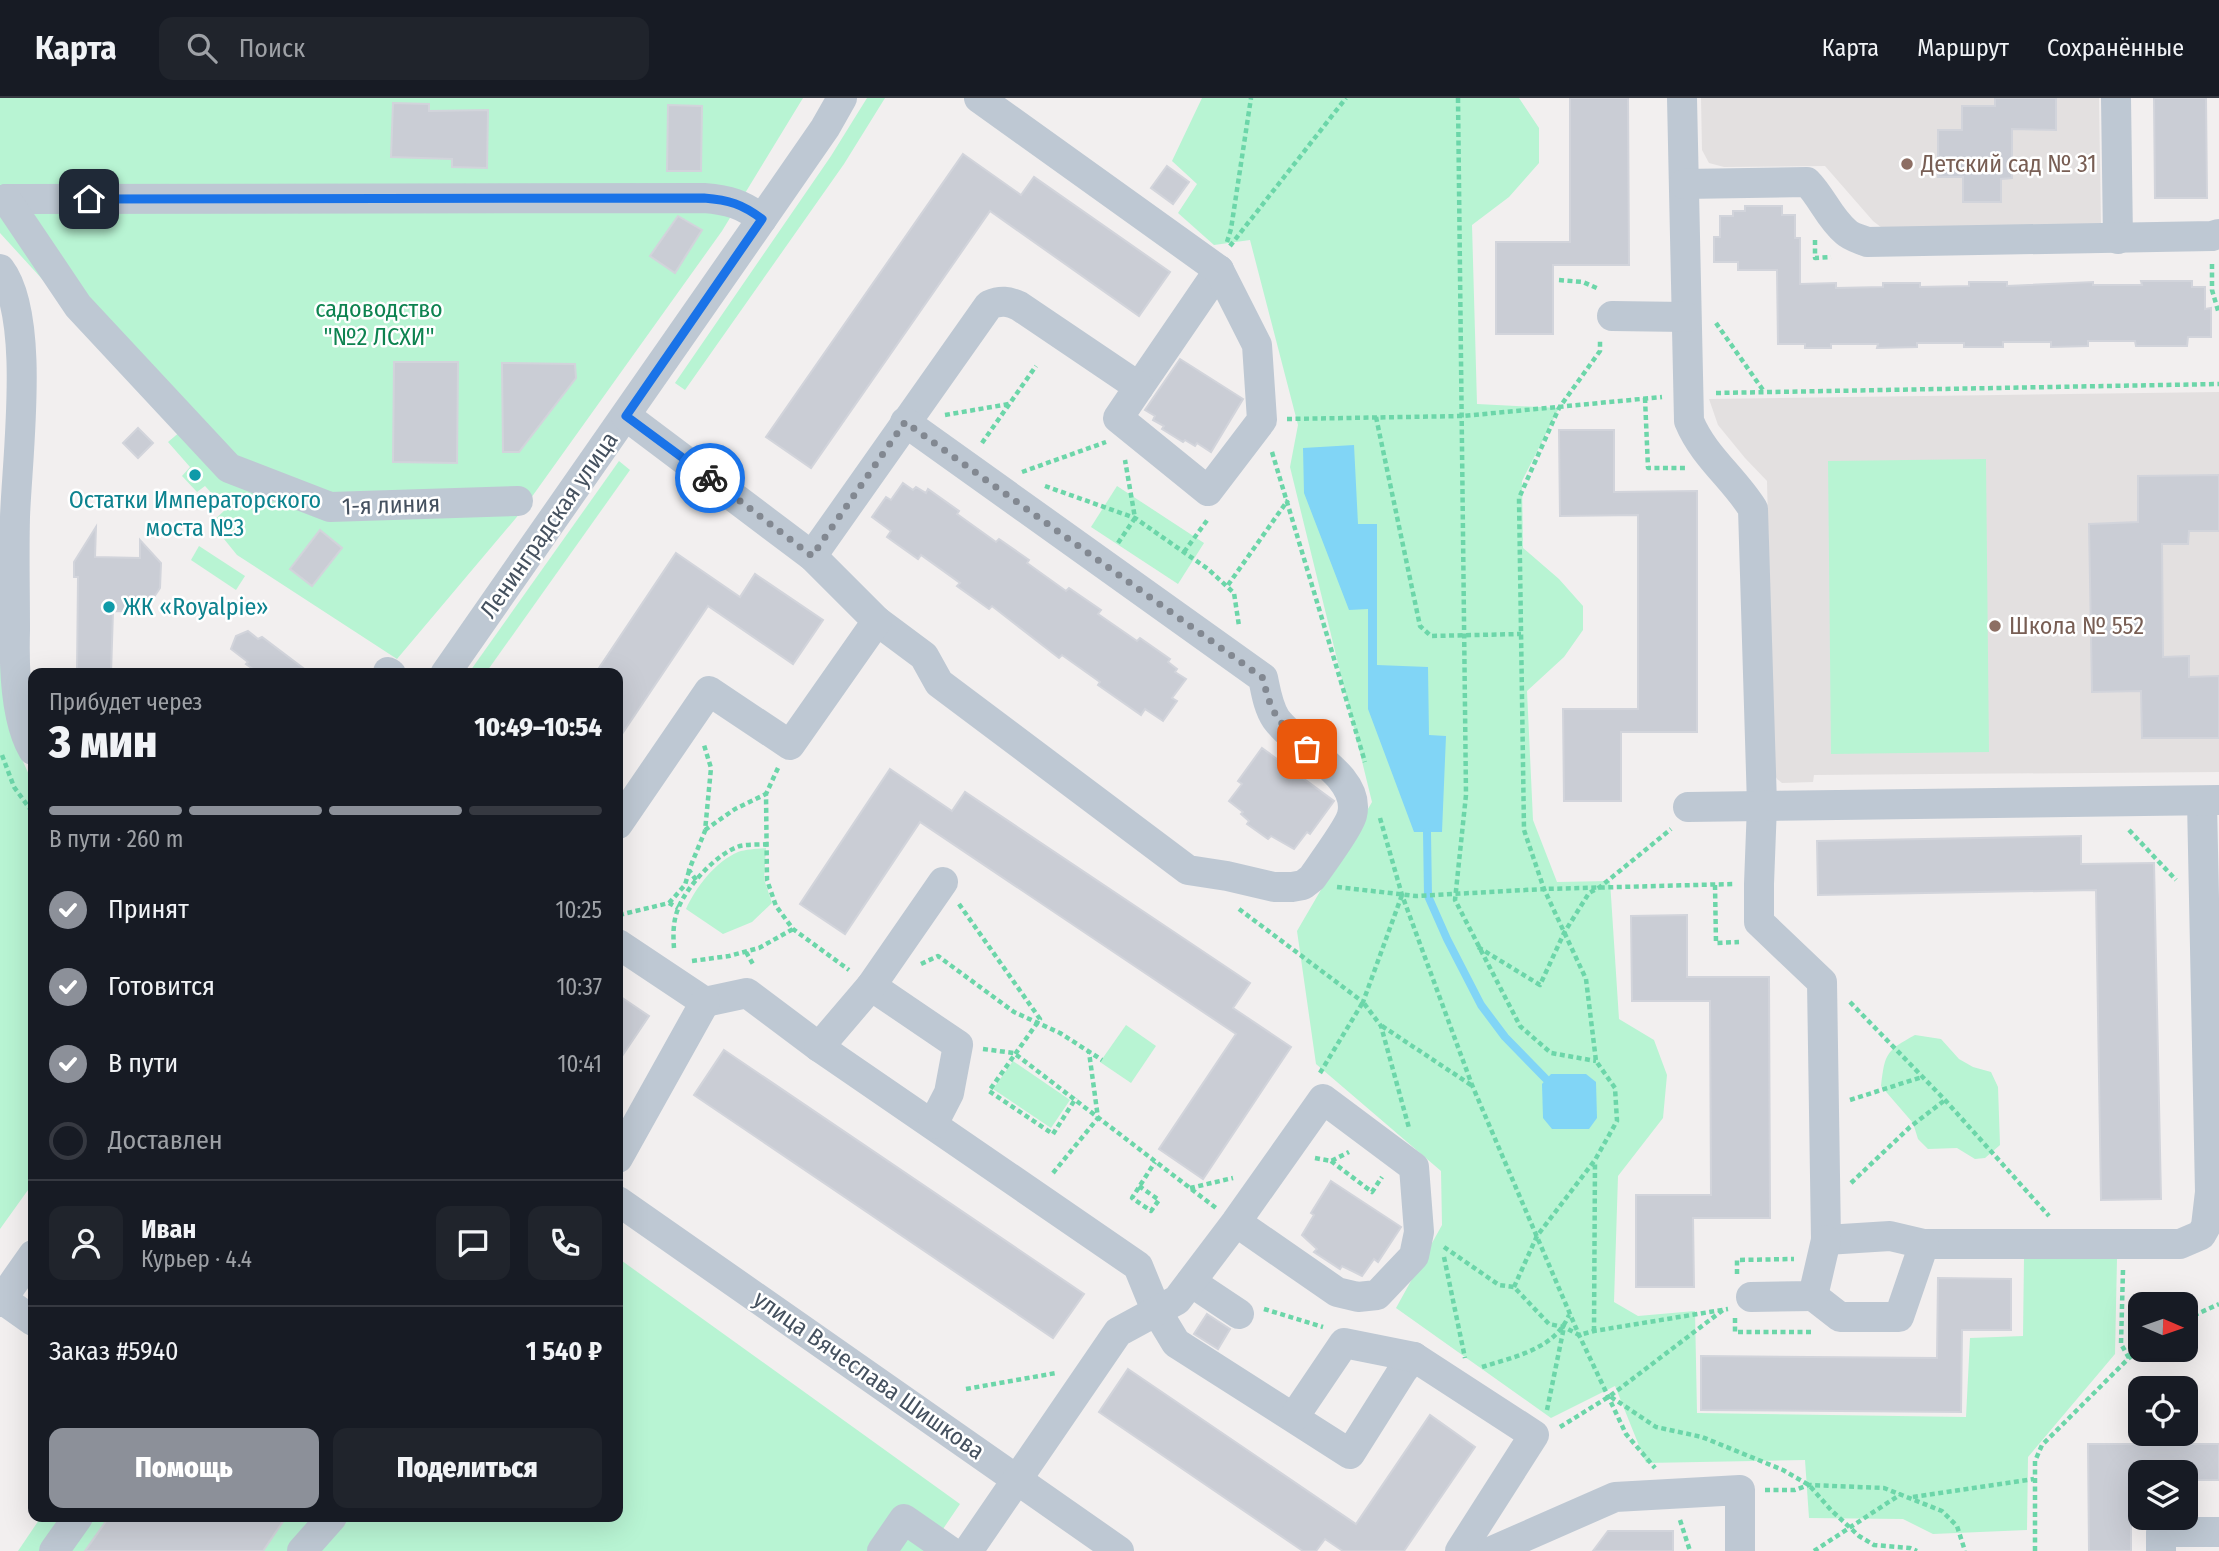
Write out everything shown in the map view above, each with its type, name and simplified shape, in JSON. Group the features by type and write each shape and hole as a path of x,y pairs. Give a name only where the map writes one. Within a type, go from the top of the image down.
{"street":[{"name":"Ленинградская улица","path":"449,668 825,128 842,98"},
{"path":"979,98 1219,270 1257,345 1262,420 1208,491 1119,427 1139,387 1219,270"},
{"path":"1682,98 1689,421 1697,441 1739,487 1753,509 1762,805 1759,922 1822,982 1826,1240 1813,1296"},
{"path":"2116,98 2118,239"},
{"path":"1684,184 1807,182 1819,194 1827,211 1846,233 1867,242 2215,235"},
{"name":"1-я линия","path":"518,501 330,507 229,468 78,306 6,199 727,200 748,209 762,219"},
{"path":"0,269 16,301 21,333 8,517 7,654 28,734"},
{"path":"812,556 989,305 1008,301 1020,306 1139,387"},
{"path":"1606,312 1686,317"},
{"path":"626,416 812,556 877,621 924,656 939,684 1188,870 1275,887 1303,885 1312,878 1352,816 1353,798 1347,782 1277,719 1268,703 1263,678 905,422"},
{"path":"623,817 709,691 790,745 877,621"},
{"path":"1679,812 1762,805 2211,800 2210,1192 2206,1226 2201,1235 2180,1244 1924,1244 1890,1236 1826,1240"},
{"path":"819,1047 871,986 943,882"},
{"path":"623,947 705,1002 747,993 819,1047 1138,1266 1156,1310 1176,1343 1350,1454 1414,1357"},
{"path":"871,986 958,1045 948,1093 933,1124"},
{"path":"623,1149 705,1002"},
{"path":"968,1551 1118,1332 1177,1300 1323,1099 1414,1167 1419,1232 1414,1256 1377,1295 1358,1297 1337,1292 1236,1222"},
{"name":"улица Вячеслава Шишкова","path":"623,1204 1119,1551"},
{"path":"1743,1302 1813,1296 1840,1317 1899,1317 1924,1244"},
{"path":"28,1262 1,1301 28,1318"},
{"path":"1191,1282 1239,1314"},
{"path":"1294,1417 1344,1343 1414,1357 1463,1378 1534,1435 1460,1551"},
{"path":"1492,1551 1615,1497 1740,1490 1740,1551"},
{"path":"881,1551 904,1519 950,1551"},
{"path":"54,1551 74,1522"},
{"path":"302,1551 328,1522"},
{"path":"2161,1551 2161,1532 2219,1532"}],"path":[{"path":"1251,98 1231,229 1223,255 1346,98"},
{"path":"1458,98 1466,794 1455,900 1520,1026 1550,1053 1596,1061"},
{"path":"2215,235 2212,290 2219,314"},
{"path":"1514,1287 1537,1236 1595,1160 1617,1121 1615,1088 1596,1061 1586,979 1544,888 1524,830 1518,498 1559,408 1600,351 1606,312 1598,289 1583,282 1559,280"},
{"path":"1598,289 1606,312"},
{"path":"966,466 1036,366"},
{"path":"1368,774 1262,420 1463,416 1689,394 1763,390 2219,384"},
{"path":"1645,398 1648,468 1694,468"},
{"path":"905,422 1010,404"},
{"path":"1376,417 1420,625 1431,636 1521,634"},
{"path":"1027,479 1014,475 1119,427 1135,518 1103,564"},
{"path":"1039,484 1135,518 1184,552 1228,585 1234,593 1240,631"},
{"path":"1184,552 1210,516 1208,491"},
{"path":"1228,585 1287,500"},
{"path":"623,914 669,902 685,885 705,831 711,768 693,714"},
{"path":"790,745 766,794 767,880 776,906 793,929 871,986"},
{"path":"0,751 14,788 28,806"},
{"path":"705,831 735,809 766,794"},
{"path":"1478,947 1540,985 1564,933 1589,893 1671,829 1679,812"},
{"path":"1379,814 1402,895 1472,1085 1579,1335 1626,1434 1649,1460 1671,1494 1690,1551"},
{"path":"2120,820 2181,885"},
{"path":"675,954 673,932 678,908 696,880 713,862 739,846 768,844"},
{"path":"689,870 691,877 696,880"},
{"path":"1312,878 1329,887 1416,896 1544,888 1759,884"},
{"path":"943,882 1040,1019 989,1091 1053,1134 1076,1098"},
{"path":"1319,1075 1363,1002 1402,895"},
{"path":"669,902 678,908"},
{"path":"1231,903 1363,1002 1381,1026 1472,1085"},
{"path":"685,962 730,956 759,948 793,929"},
{"path":"916,966 938,956 1014,1012 1060,1033 1102,1060"},
{"path":"1822,982 1839,991 1923,1077 2076,1245"},
{"path":"1381,1026 1411,1136 1414,1167"},
{"path":"958,1045 1014,1053 1208,1201"},
{"path":"1035,1195 1098,1118 1089,1051"},
{"path":"1824,1109 1923,1077"},
{"path":"1826,1208 1910,1127 1945,1100"},
{"path":"1594,1331 1595,1160"},
{"path":"1139,1186 1159,1200 1151,1211 1132,1198 1139,1186 1155,1162"},
{"path":"1189,1188 1241,1176"},
{"path":"1564,1327 1532,1352 1463,1378 1441,1245 1499,1285 1514,1287 1549,1324 1564,1327 1579,1335 1724,1310 1743,1302"},
{"path":"2122,1281 2121,1344 2128,1356"},
{"path":"2198,1314 2219,1304"},
{"path":"1560,1427 1610,1396 1724,1310"},
{"path":"1546,1419 1564,1327 1570,1313"},
{"path":"2035,1551 2035,1461 2042,1445 2128,1359"},
{"path":"966,1389 1060,1373"},
{"path":"1610,1396 1656,1427 1702,1437 1783,1470 1809,1485 1831,1510 1874,1545 1917,1551"},
{"path":"1912,1497 2034,1479"},
{"path":"1740,1490 1795,1490 1809,1485 1884,1488 1942,1511 1957,1526 1965,1551"},
{"path":"1814,1551 1901,1493"}],"shaded area":[{"name":"Детский сад № 31","path":"1701,98 2099,98 2101,226 1882,228 1825,166 1724,167 1709,163 1702,150"},
{"name":"Школа № 552","path":"2219,392 2219,772 1814,775 1813,782 1782,783 1777,779 1774,773 1767,481 1718,425 1709,399"}],"green space":[{"name":"садоводство \"№2 ЛСХИ\"","path":"0,98 803,98 722,231 521,512 397,659 237,555 211,523 226,509 205,486 197,492 182,476 190,467 168,442 181,431 0,233"},
{"path":"867,98 885,98 844,164 685,390 675,383 831,156"},
{"path":"1202,98 1519,98 1539,128 1539,163 1509,197 1472,225 1477,404 1559,408 1522,481 1523,548 1559,579 1583,606 1583,630 1564,657 1527,691 1533,820 1557,882 1610,881 1619,1019 1654,1040 1667,1075 1663,1118 1618,1176 1614,1302 1638,1316 1695,1311 1697,1413 1966,1417 1970,1338 2023,1336 2024,1258 2117,1259 2115,1354 2028,1457 2027,1530 1933,1534 1903,1519 1809,1518 1805,1460 1646,1463 1615,1386 1551,1418 1396,1308 1442,1225 1441,1171 1316,1064 1297,931 1372,802 1290,467 1298,425 1250,240 1214,245 1178,213 1197,184 1172,161"},
{"path":"1986,459 1989,752 1831,754 1828,461"},
{"path":"619,461 630,470 489,668 472,668"},
{"path":"1117,486 1204,543 1178,584 1091,527"},
{"path":"199,546 245,576 236,590 191,560"},
{"path":"2,665 11,725 28,772 28,1190 0,1229"},
{"path":"766,848 764,879 772,903 752,922 723,934 686,909 701,884 722,862 741,851"},
{"path":"1126,1025 1156,1046 1131,1083 1100,1062"},
{"path":"1915,1035 1941,1039 1959,1059 1973,1067 1991,1072 1998,1087 2000,1145 1985,1158 1975,1159 1957,1148 1928,1149 1918,1139 1913,1123 1881,1086 1889,1054"},
{"path":"1013,1061 1070,1100 1051,1128 993,1089"},
{"path":"623,1262 960,1504 928,1551 18,1551 38,1522 623,1522"}],"water":[{"path":"1354,445 1358,524 1377,524 1377,665 1428,667 1429,735 1446,736 1442,832 1414,832 1368,709 1368,609 1349,610 1304,493 1303,448"},
{"path":"1551,1074 1586,1074 1596,1082 1597,1118 1589,1129 1552,1129 1543,1118 1542,1084"}],"building":[{"path":"1570,98 1628,98 1629,265 1553,265 1553,334 1496,334 1496,242 1570,242"},
{"path":"1995,98 2056,98 2056,130 2012,129 2012,178 2001,179 2001,202 1963,202 1963,177 1938,177 1938,130 1962,130 1962,106 1995,106"},
{"path":"2154,98 2206,98 2207,198 2155,198"},
{"path":"393,103 429,104 429,111 488,110 487,168 452,167 452,159 391,157"},
{"path":"668,105 702,106 701,171 667,171"},
{"path":"963,154 1021,195 1034,177 1170,272 1139,316 990,211 811,468 766,437"},
{"path":"1167,166 1189,182 1173,204 1151,188"},
{"path":"1745,206 1782,206 1782,215 1795,215 1795,238 1800,238 1800,284 1836,283 1836,288 1883,287 1883,283 1920,283 1920,287 1969,286 1969,282 2007,282 2007,286 2093,282 2093,285 2142,285 2141,281 2192,281 2192,287 2205,287 2205,309 2211,308 2211,337 2188,337 2187,346 2136,346 2135,341 2088,341 2088,346 2051,347 2051,342 2003,342 2003,347 1964,347 1964,343 1917,343 1917,347 1877,348 1878,344 1831,344 1831,348 1805,348 1805,344 1778,344 1777,270 1738,270 1738,262 1714,262 1714,237 1720,237 1720,216 1733,216 1733,211 1745,211"},
{"path":"678,216 702,230 675,273 650,256"},
{"path":"1180,359 1243,399 1211,452 1197,443 1195,446 1185,440 1183,442 1162,429 1164,426 1153,420 1155,416 1145,410"},
{"path":"394,362 458,362 457,463 393,462"},
{"path":"502,363 575,364 576,378 519,452 503,452"},
{"path":"138,428 153,443 138,458 123,443"},
{"path":"1559,430 1614,430 1614,492 1697,491 1697,732 1621,732 1621,801 1564,801 1563,709 1638,709 1638,515 1560,516"},
{"path":"2219,475 2219,531 2189,531 2188,544 2162,544 2163,657 2189,656 2189,677 2219,676 2219,738 2142,738 2141,691 2092,692 2089,524 2138,522 2138,476"},
{"path":"903,483 913,490 916,487 926,493 928,489 996,542 999,539 1029,560 1027,563 1066,591 1069,588 1101,610 1098,614 1137,641 1140,638 1170,659 1168,662 1177,669 1175,672 1186,679 1172,698 1177,701 1163,721 1145,709 1141,715 1098,685 1100,682 1062,655 1059,658 992,606 989,609 957,586 960,583 921,555 918,559 887,537 891,531 872,517 886,497 891,500"},
{"name":"ЖК «Royalpie»","path":"96,527 95,557 140,558 140,540 161,563 160,588 152,600 141,603 141,612 113,611 111,668 77,668 78,577 74,577 74,562"},
{"path":"320,530 342,548 312,586 290,569"},
{"path":"676,553 740,597 755,574 823,620 793,664 708,606 623,733 623,668 599,668"},
{"name":"ЖК «Royalpie»","path":"248,631 258,639 262,637 303,668 252,668 231,649 236,636"},
{"path":"1262,748 1334,801 1310,834 1307,832 1294,849 1271,836 1268,839 1247,824 1249,821 1241,814 1243,812 1229,801 1242,784 1238,781"},
{"path":"890,769 952,811 965,792 1250,983 1233,1008 1291,1047 1203,1179 1159,1149 1236,1034 920,822 845,934 800,904"},
{"path":"2081,836 2081,864 2154,863 2161,1199 2101,1200 2096,890 1818,895 1817,841"},
{"path":"1687,915 1687,977 1769,977 1770,1218 1693,1218 1694,1287 1636,1287 1636,1195 1711,1195 1710,1001 1632,1001 1631,916"},
{"path":"623,998 649,1016 623,1055"},
{"path":"724,1050 1084,1294 1053,1338 694,1095"},
{"path":"1331,1181 1401,1227 1378,1262 1374,1259 1362,1276 1342,1266 1340,1269 1314,1252 1317,1249 1302,1235 1314,1215 1311,1213"},
{"path":"1938,1278 2011,1279 2011,1330 1962,1330 1961,1412 1701,1410 1701,1356 1937,1358"},
{"path":"1207,1314 1230,1329 1218,1349 1194,1334"},
{"path":"1128,1369 1356,1524 1430,1415 1475,1447 1404,1551 1343,1551 1325,1539 1316,1551 1303,1551 1099,1412"},
{"path":"2088,1444 2219,1444 2219,1480 2198,1480 2198,1460 2128,1460 2128,1530 2131,1530 2131,1551 2089,1551"},
{"path":"105,1522 283,1522 263,1551 85,1551"},
{"path":"1608,1531 1673,1531 1673,1551 1593,1551"}],"waterway":[{"path":"1427,832 1428,896 1447,939 1481,1005 1505,1037 1546,1079"}],"way so far":[{"path":"710,478 812,556 905,422 1263,678 1268,703 1277,719 1307,749"}],"place":[{"name":"Детский сад № 31","path":"1907,164"},
{"name":"Остатки Императорского моста №3","path":"195,475"},
{"name":"ЖК «Royalpie»","path":"109,607"},
{"name":"Школа № 552","path":"1995,626"}],"route":[{"path":"89,199 704,198 727,200 748,209 762,219 626,416 710,478"}]}
